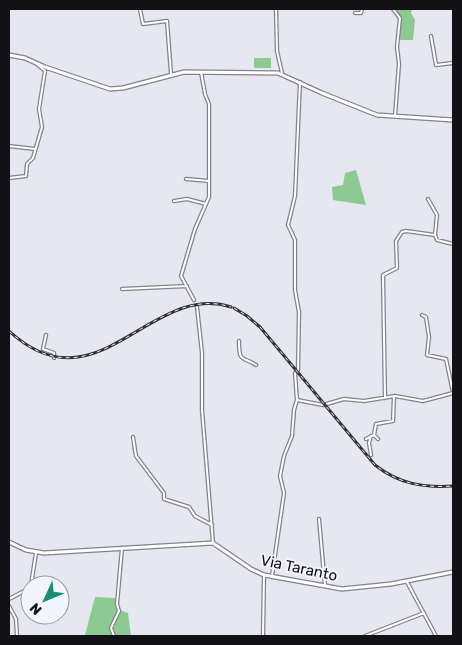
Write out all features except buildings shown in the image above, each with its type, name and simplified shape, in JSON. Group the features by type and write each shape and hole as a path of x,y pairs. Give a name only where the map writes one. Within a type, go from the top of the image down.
{"main road":[{"path":"9,55 25,58 37,64 110,89 123,88 171,74 201,72 282,73 322,93 377,115 453,120"},
{"path":"9,542 36,552 213,543"},
{"name":"Via Taranto","path":"213,543 251,569 264,575 342,589 407,582 453,572"}],"street":[{"path":"140,9 143,24 167,21 171,74"},
{"path":"276,9 277,51 282,73"},
{"path":"355,13 361,13 362,9"},
{"path":"393,9 400,18 396,47 399,64 395,116"},
{"path":"431,36 436,65 453,63"},
{"path":"9,178 25,178 27,164 33,158 42,127 40,106 45,71 37,64"},
{"path":"194,300 181,276 183,265 210,193 209,104 201,72"},
{"path":"272,576 284,493 280,483 281,468 292,436 294,410 297,400 296,372 299,312 295,290 295,240 288,226 294,196 300,82"},
{"path":"9,146 36,149"},
{"path":"186,179 209,181"},
{"path":"174,201 187,199 206,204"},
{"path":"428,199 437,215 435,235 438,241 453,244"},
{"path":"385,398 384,274 396,270 396,241 402,232 435,235"},
{"path":"122,289 187,286"},
{"path":"197,307 202,353 202,410 213,543"},
{"path":"297,400 323,405 344,399 354,400 394,396 423,401 453,392 446,359 427,355 429,336 426,317 422,315"},
{"path":"46,335 43,349 54,353 54,358"},
{"path":"239,342 242,358 247,363 256,365"},
{"path":"371,455 369,443 376,424 393,421 394,396"},
{"path":"133,436 136,456 164,493 164,499 189,507 196,516 212,525"},
{"path":"366,439 373,436"},
{"path":"373,436 378,439"},
{"path":"319,519 325,586"},
{"path":"114,636 111,628 119,611 117,604 122,548"},
{"path":"33,575 36,552"},
{"path":"263,636 264,575"},
{"path":"407,582 436,636"},
{"path":"9,599 20,593"},
{"path":"9,606 16,619 17,636"},
{"path":"365,636 424,613"}],"green space":[{"path":"393,9 412,9 411,13 415,20 413,40 398,40 400,17"},
{"path":"254,58 271,58 271,68 254,68"},
{"path":"356,170 366,205 333,200 332,187 343,185 345,173"},
{"path":"95,597 115,598 116,609 128,613 131,636 85,635"}],"railway":[{"path":"9,331 40,352 69,358 97,352 175,311 202,304 231,307"},
{"path":"234,308 260,327 375,465 403,481 422,485 453,486"}]}
